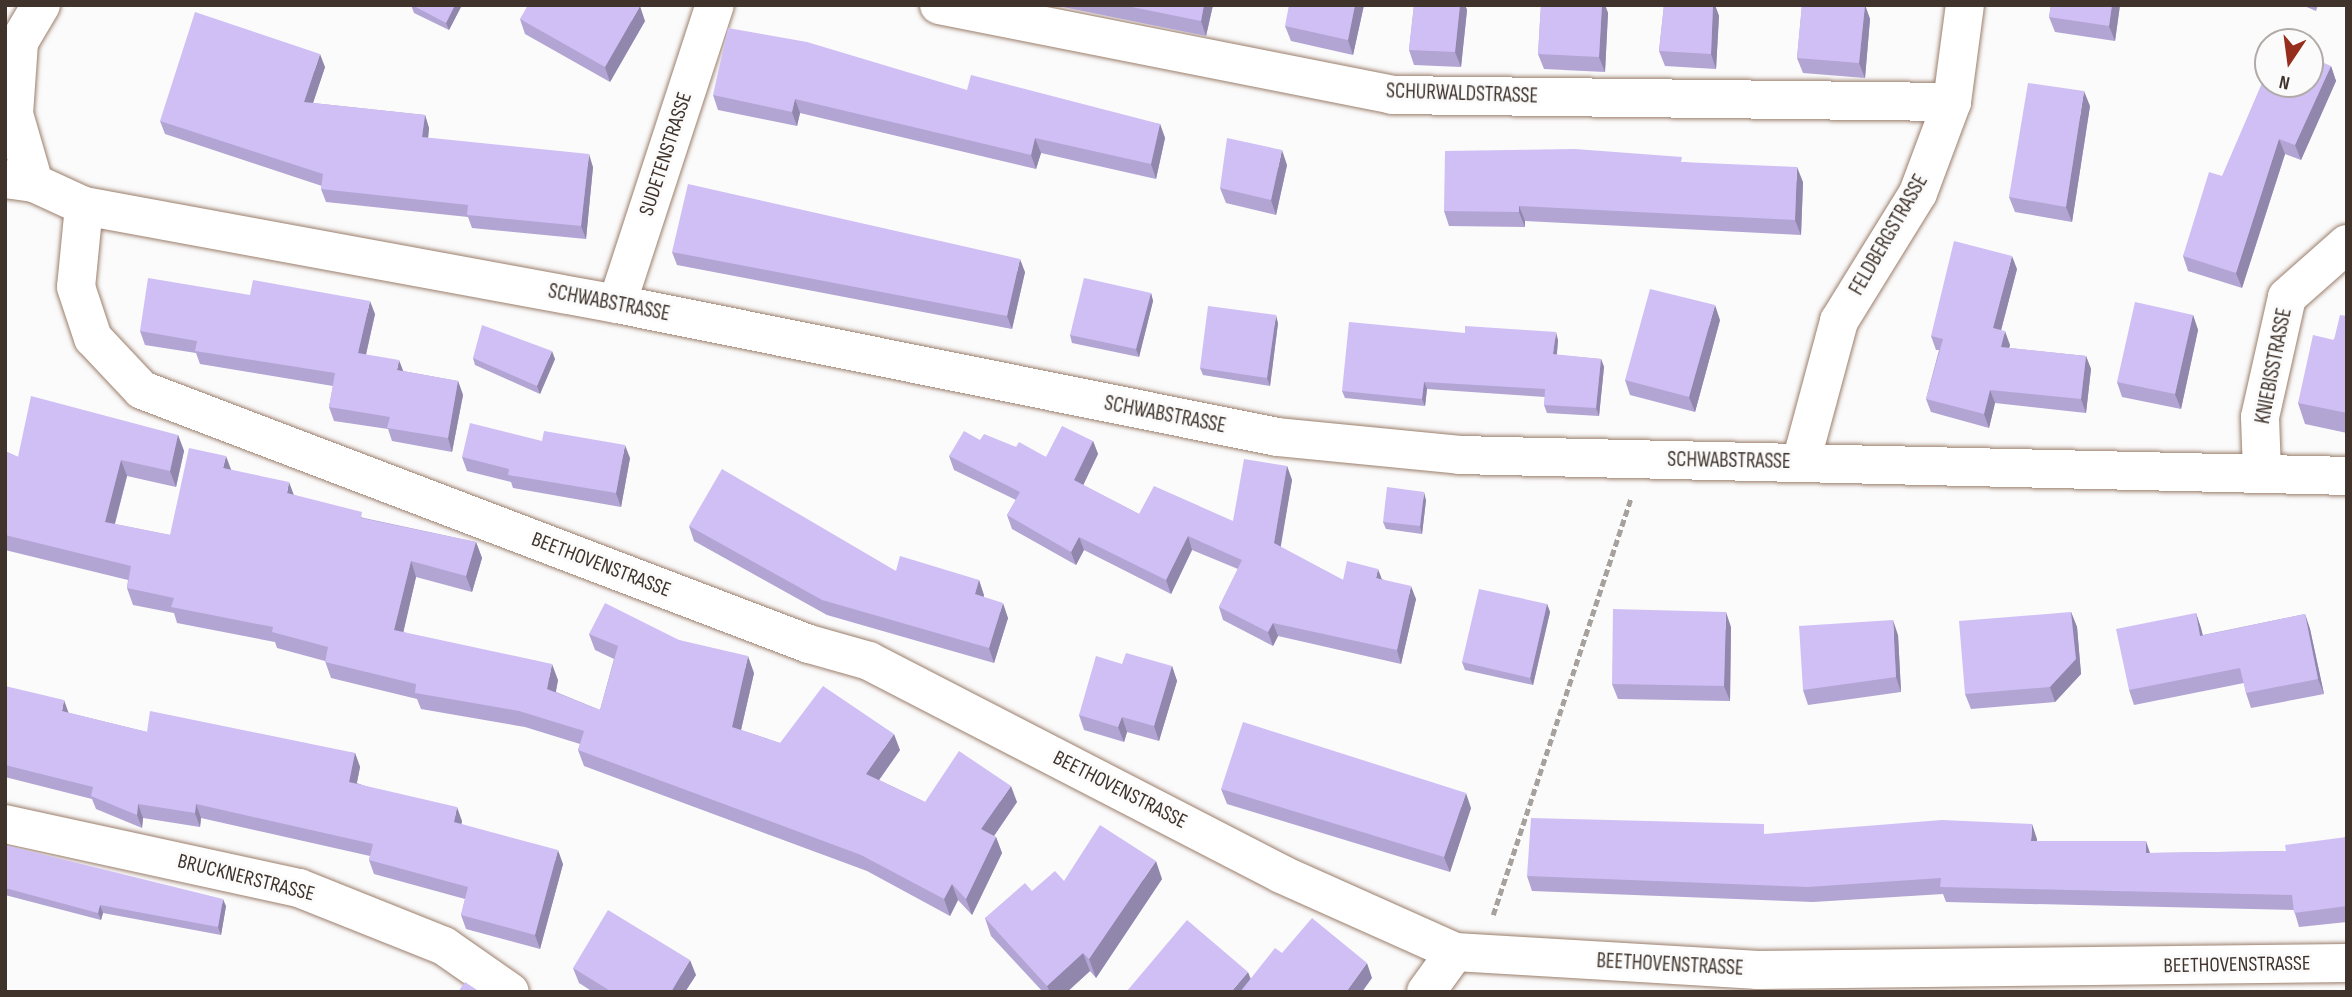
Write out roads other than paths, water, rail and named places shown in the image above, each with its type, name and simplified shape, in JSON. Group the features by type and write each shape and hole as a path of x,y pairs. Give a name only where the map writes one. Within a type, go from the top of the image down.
{"street":[{"path":"20,181 14,114 19,42 41,5"},
{"name":"SUDETENSTRASSE","path":"617,304 715,5"},
{"name":"SCHURWALDSTRASSE","path":"939,5 1392,95 1952,102"},
{"name":"FELDBERGSTRASSE","path":"1801,462 1839,321 1918,193 1952,102 1965,5"},
{"name":"SCHWABSTRASSE","path":"20,181 84,206 617,304 1277,437 1459,455 2347,476"},
{"name":"BEETHOVENSTRASSE","path":"84,206 76,287 93,338 142,390 809,644 869,661 1281,874 1470,953 1758,970 2347,963"},
{"name":"KNIEBISSTRASSE","path":"2262,472 2260,416 2287,298 2347,244"},
{"name":"BRUCKNERSTRASSE","path":"5,824 299,888 444,946 510,992"},
{"path":"1426,992 1470,953"}]}
